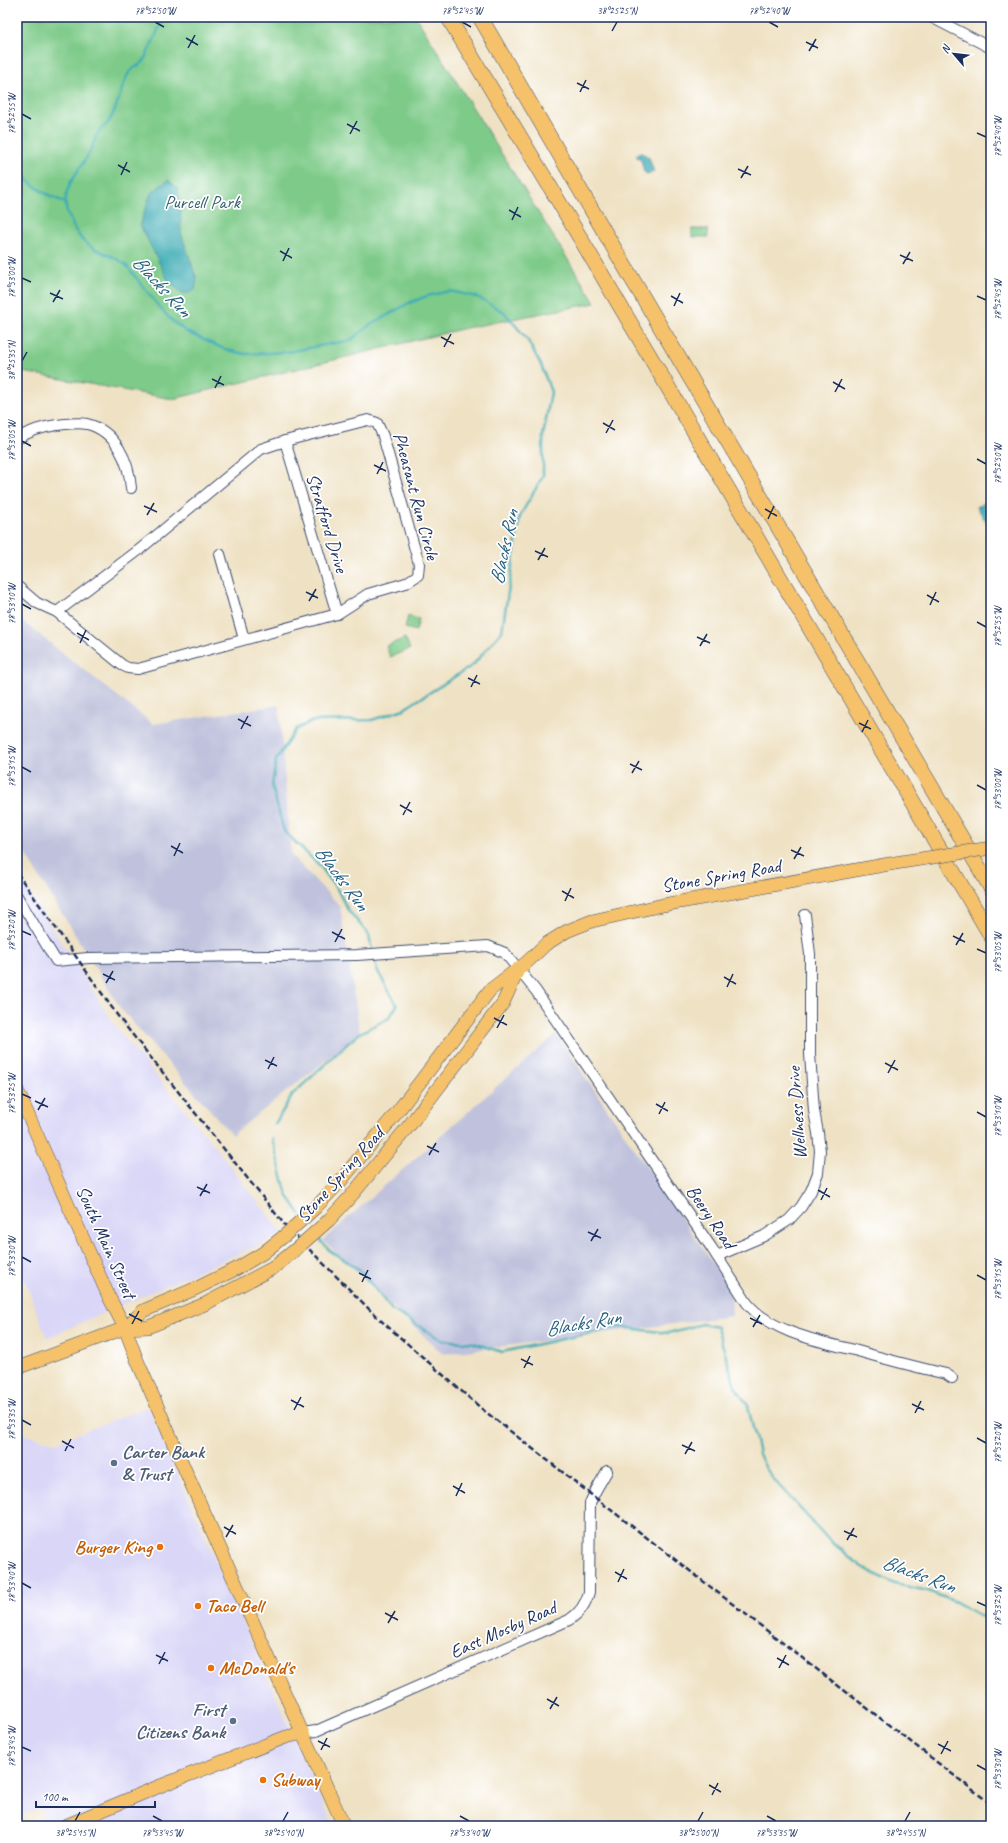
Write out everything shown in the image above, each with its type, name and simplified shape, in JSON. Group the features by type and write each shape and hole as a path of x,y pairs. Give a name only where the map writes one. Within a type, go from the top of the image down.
{"highway":[{"path":"448,17 569,218 991,936"},
{"path":"480,17 608,238 991,888"}],"main road":[{"name":"Stone Spring Road","path":"125,1328 143,1311 197,1288 236,1269 263,1253 283,1237 316,1207 338,1184 398,1111 490,990 551,941 567,931 592,921 663,905 895,863 991,848"},
{"name":"Stone Spring Road","path":"17,1368 125,1328 148,1327 205,1304 273,1268 329,1220 351,1196 412,1122 502,1003 518,969"},
{"name":"South Main Street","path":"17,1090 109,1297 125,1328 137,1360 189,1479 344,1826"},
{"path":"65,1826 286,1737 303,1733"}],"street":[{"path":"931,17 991,48"},
{"name":"Pheasant Run Circle","path":"368,420 377,423 383,436 419,564 418,575 406,584 368,594 336,614 138,669 133,669 119,663 57,612 139,550 261,449 285,441 368,420"},
{"path":"17,439 49,426 77,423 94,426 109,437 118,447 125,462 131,488"},
{"name":"Stratford Drive","path":"285,441 336,614"},
{"path":"220,554 244,639"},
{"path":"17,586 37,603 57,612"},
{"path":"17,896 56,961 88,958 357,955 488,946 505,953 518,969"},
{"name":"Wellness Drive","path":"717,1256 764,1236 789,1220 801,1207 811,1191 818,1173 820,1151 814,1111 810,1054 810,954 805,915"},
{"name":"Beery Road","path":"518,969 567,1036 750,1306 759,1314 781,1327 833,1344 946,1374 952,1378"},
{"name":"East Mosby Road","path":"303,1733 316,1731 569,1620 578,1613 586,1602 589,1592 590,1503 607,1471"}],"shaded area":[{"path":"17,617 153,724 279,705 291,855 340,906 360,1033 232,1135 121,1009 17,841"},
{"path":"17,874 118,1030 216,1148 283,1234 47,1338 17,1261"},
{"path":"556,1034 731,1290 732,1316 443,1354 323,1240"},
{"path":"148,1407 333,1826 46,1826 39,1809 17,1817 17,1432 54,1443"}],"green space":[{"name":"Purcell Park","path":"17,17 416,17 595,303 466,328 173,399 17,371"},
{"path":"692,229 708,229 708,237 692,237"},
{"path":"408,616 419,619 416,631 405,628"},
{"path":"405,638 410,649 390,657 386,646"}],"water":[{"path":"638,153 642,153 649,157 654,172 647,174 644,172 641,160 636,156"},
{"path":"168,180 177,188 180,200 181,233 197,280 195,290 190,293 182,293 169,282 140,225 151,193"},
{"path":"987,501 991,507 991,524 988,525 977,507"}],"waterway":[{"path":"65,202 71,181 89,153 99,131 107,124 111,117 128,74 131,70 144,61 164,17"},
{"name":"Blacks Run","path":"17,169 38,189 65,202 67,212 74,228 82,240 93,248 117,259 126,265 171,320 187,332 224,349 245,354 287,352 351,340 370,325 409,303 427,296 450,291 477,297 504,312 527,339 541,365 551,392 543,436 543,476 520,516 502,631 473,665 404,709 372,720 313,721 296,729 276,760 272,786 284,831 321,867 337,889 348,910 369,935 372,951"},
{"name":"Blacks Run","path":"275,1124 292,1095 360,1033 389,1018 397,1005 377,970 374,957"},
{"name":"Blacks Run","path":"272,1138 287,1195 301,1215"},
{"name":"Blacks Run","path":"317,1237 330,1251 359,1269 392,1310 442,1340 474,1343 502,1352 619,1327 668,1333 702,1324 717,1327 735,1386 748,1406 759,1454 765,1467 774,1480 828,1539 862,1567 895,1584 928,1591 956,1602 984,1618 991,1624"}],"railway":[{"path":"17,873 120,1019 284,1224 378,1318 482,1409 991,1804"}],"place":[{"name":"Carter Bank & Trust","path":"114,1463"},
{"name":"Burger King","path":"160,1547"},
{"name":"Taco Bell","path":"198,1606"},
{"name":"McDonald's","path":"211,1668"},
{"name":"First Citizens Bank","path":"233,1721"},
{"name":"Subway","path":"263,1780"}]}
